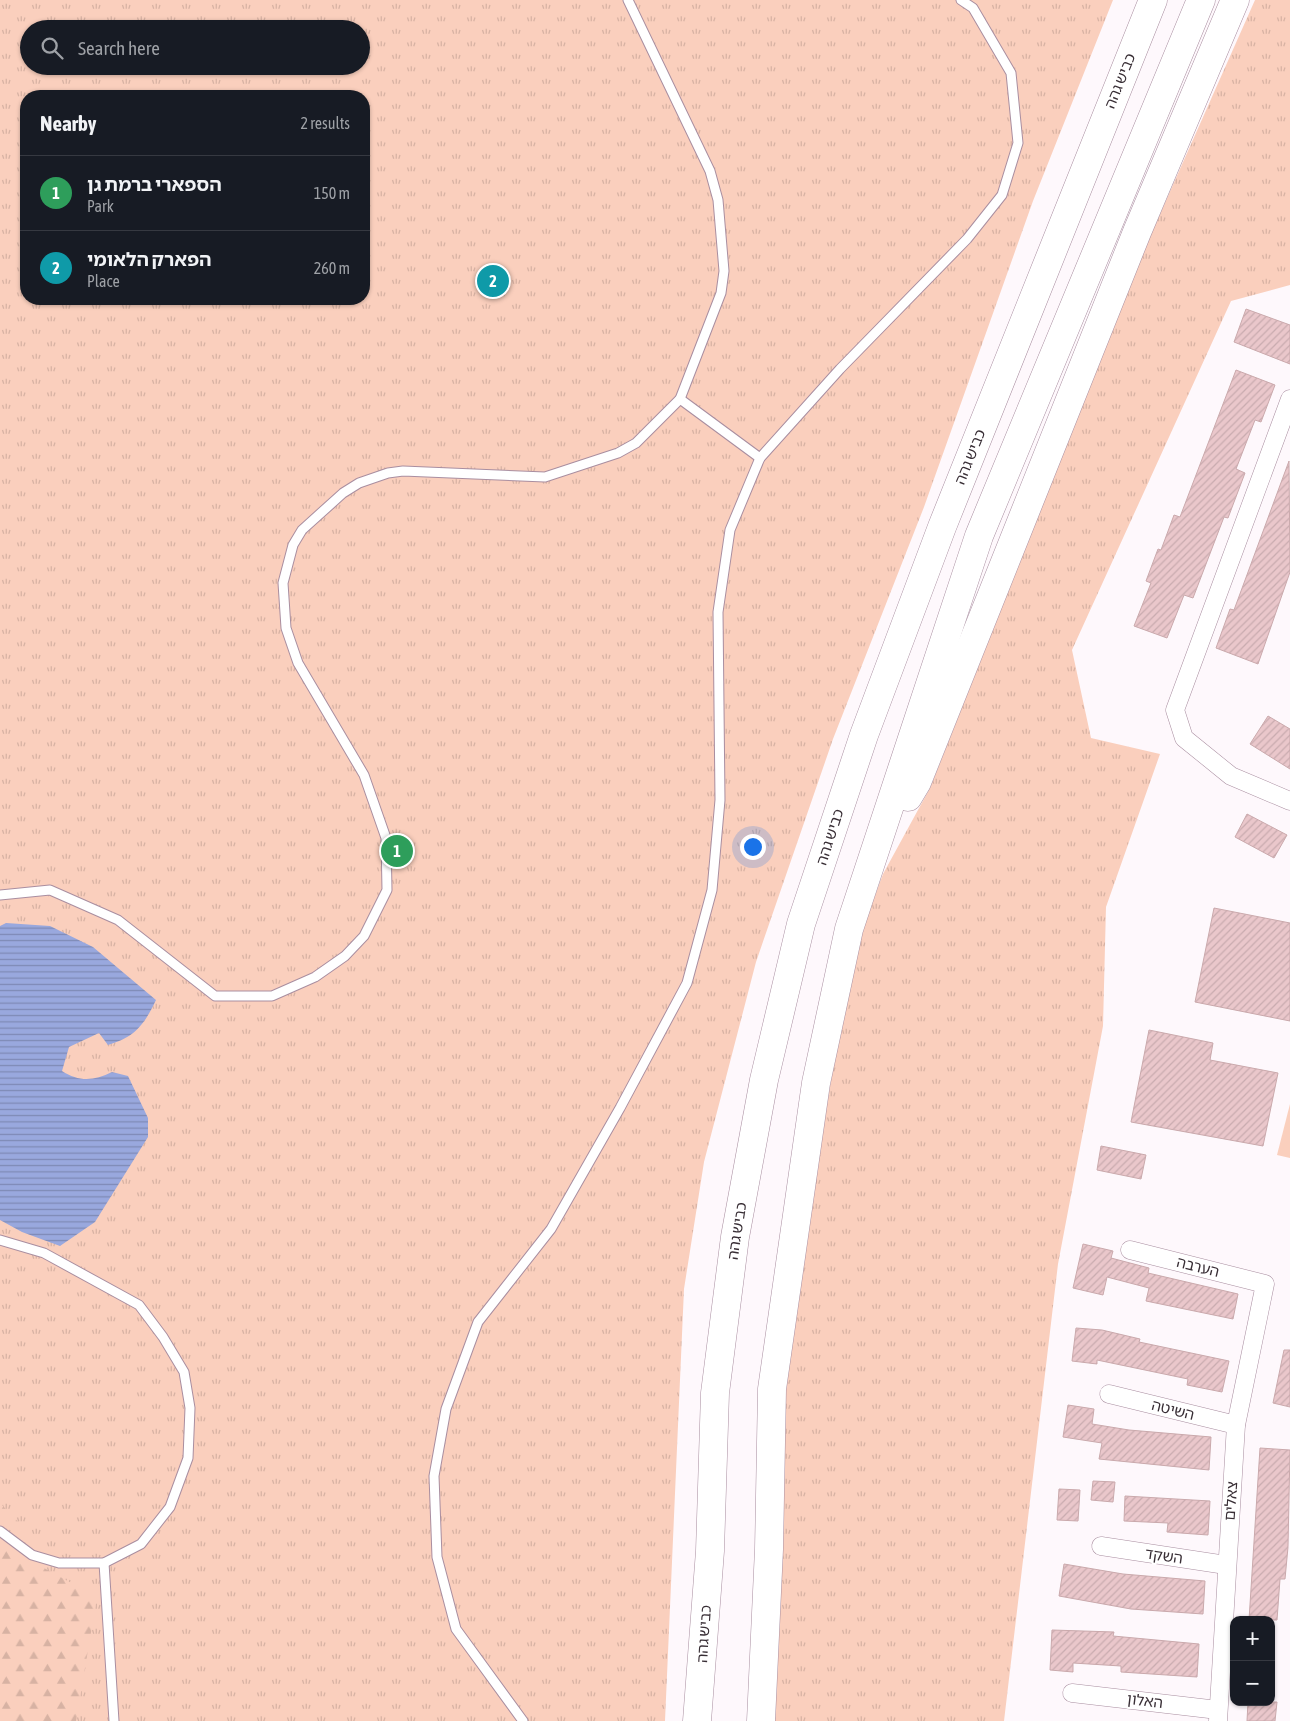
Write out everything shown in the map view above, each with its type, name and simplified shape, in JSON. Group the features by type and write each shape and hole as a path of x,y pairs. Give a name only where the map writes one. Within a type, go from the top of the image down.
{"highway":[{"name":"כביש גהה","path":"697,1721 710,1551 715,1393 735,1237 764,1080 801,924 864,734 942,527 1153,0"},
{"path":"762,1721 770,1549 772,1389 816,1083 849,929 979,536 1201,0"},
{"path":"870,866 917,782 1137,232 1235,0"}],"street":[{"path":"1290,399 1175,710 1184,738 1231,776 1290,801"},
{"name":"הערבה","path":"1130,1250 1265,1284"},
{"name":"צאלים","path":"1218,1715 1236,1425 1265,1284"},
{"name":"השיטה","path":"1110,1394 1236,1425"},
{"name":"השקד","path":"1101,1546 1226,1565"},
{"name":"האלון","path":"1072,1693 1218,1715"}],"lane":[{"path":"0,895 50,890 118,920 215,996 272,996 315,977 346,956 364,936 387,890 386,838 364,774 298,663 286,628 283,583 293,545 302,530 344,493 359,483 388,473 420,470 531,477 559,474 618,453 636,443 680,399 721,294 724,271 718,200 710,170 628,0"},
{"path":"523,1721 456,1629 437,1557 434,1476 446,1409 478,1322 551,1229 688,983 712,890 720,800 718,612 730,530 760,458 840,369 967,239 1002,195 1018,143 1011,74 973,8 961,0"},
{"path":"680,399 760,458"},
{"path":"0,1240 44,1253 139,1305 163,1337 184,1372 190,1408 188,1458 170,1507 141,1544 104,1563 59,1563 32,1555 0,1531"},
{"path":"104,1563 114,1721"}],"green space":[{"path":"0,0 1113,0 1033,201 924,507 833,739 756,962 704,1162 684,1289 665,1721 0,1721"},
{"path":"1255,0 1290,0 1290,285 1231,301 1072,650 1091,738 1160,754 1106,907 1103,1026 1058,1264 1004,1721 773,1721 784,1356 852,957 883,874 930,788 1140,259"},
{"path":"1290,1104 1290,1158 1277,1155"},
{"path":"0,1503 28,1532 19,1539 0,1519"},
{"path":"0,1544 97,1597 76,1721 0,1721"}],"water":[{"path":"6,923 50,926 93,947 156,1000 143,1023 125,1038 108,1045 99,1033 69,1047 62,1071 68,1075 81,1079 93,1079 112,1072 128,1076 148,1118 148,1137 95,1222 60,1246 22,1232 0,1220 0,926"}],"building":[{"path":"1246,309 1290,325 1290,364 1234,342"},
{"path":"1236,370 1275,385 1261,422 1255,420 1236,469 1245,473 1228,518 1224,517 1193,598 1184,595 1167,638 1134,626 1151,583 1146,581 1158,549 1161,550 1174,515 1180,517"},
{"path":"1289,461 1290,572 1258,664 1216,648 1230,609 1234,610"},
{"path":"1268,716 1290,729 1290,769 1250,744"},
{"path":"1247,814 1287,835 1274,858 1235,837"},
{"path":"1214,908 1290,923 1290,1021 1195,1002"},
{"path":"1149,1030 1213,1043 1210,1060 1278,1073 1263,1146 1131,1122"},
{"path":"1101,1146 1146,1155 1141,1179 1097,1170"},
{"path":"1083,1244 1113,1251 1111,1258 1149,1268 1148,1273 1238,1294 1233,1319 1146,1301 1149,1288 1107,1277 1103,1295 1073,1288"},
{"path":"1076,1328 1102,1330 1140,1339 1139,1342 1229,1361 1222,1392 1187,1385 1188,1379 1097,1360 1097,1364 1072,1361"},
{"path":"1284,1350 1290,1350 1290,1407 1273,1403"},
{"path":"1068,1405 1094,1409 1092,1424 1129,1430 1211,1437 1209,1470 1099,1459 1102,1443 1063,1437"},
{"path":"1260,1448 1290,1450 1288,1547 1285,1579 1280,1579 1277,1620 1275,1620 1275,1616 1249,1616"},
{"path":"1093,1481 1115,1482 1113,1502 1091,1500"},
{"path":"1059,1489 1080,1490 1078,1521 1057,1520"},
{"path":"1125,1496 1210,1501 1208,1535 1167,1532 1168,1523 1124,1521"},
{"path":"1064,1564 1123,1574 1205,1581 1203,1614 1131,1609 1059,1596"},
{"path":"1052,1630 1114,1632 1113,1636 1199,1644 1197,1677 1121,1672 1121,1666 1073,1663 1073,1672 1050,1670"},
{"path":"1275,1702 1277,1702 1275,1721 1247,1721 1248,1706 1275,1706"}],"place":[{"name":"הפארק הלאומי","path":"493,281"},
{"name":"הספארי ברמת גן","path":"397,851"}]}
